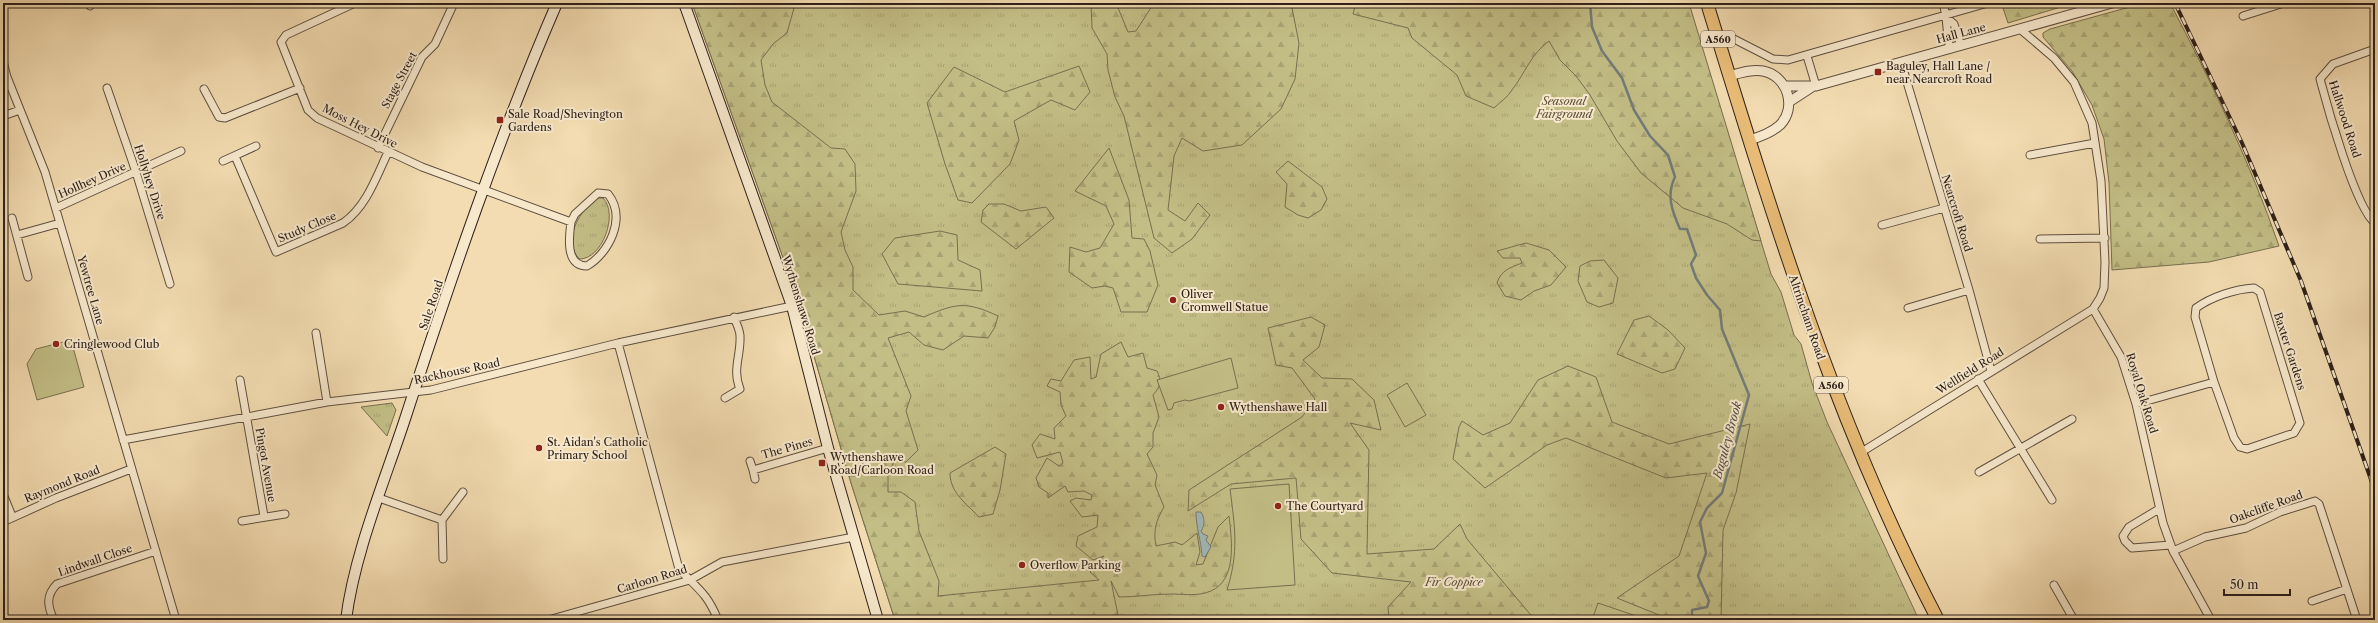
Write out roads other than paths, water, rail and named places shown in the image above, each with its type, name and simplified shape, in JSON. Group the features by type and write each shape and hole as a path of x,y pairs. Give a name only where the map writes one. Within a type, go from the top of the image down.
{"highway":[{"name":"Altrincham Road","path":"1707,3 1749,140 1810,325 1860,453 1906,556 1938,620"}],"main road":[{"name":"Sale Road","path":"346,620 354,575 413,393 522,85 557,3"},
{"name":"Wythenshawe Road","path":"684,3 792,306 828,448 878,620"}],"street":[{"name":"Moss Hey Drive","path":"355,3 286,35 280,42 308,110 317,118 378,148 422,167 571,222"},
{"name":"Stage Street","path":"378,148 422,56 435,44 454,3"},
{"path":"1943,3 1947,17 1945,27 1950,49"},
{"path":"1732,38 1778,61 1788,60 1947,17 1988,3"},
{"name":"Hall Lane","path":"1789,102 1814,87 2112,3"},
{"path":"2243,16 2284,3"},
{"path":"1947,17 1954,24 1961,46"},
{"path":"2020,29 2054,58 2074,82 2092,123 2101,180 2105,238 2104,288 2093,309"},
{"name":"Hallwood Road","path":"2375,49 2333,64 2320,79 2358,197 2370,219 2375,223"},
{"path":"1807,56 1814,87"},
{"name":"Yewtree Lane","path":"3,61 7,77 45,172 176,620"},
{"name":"Nearcroft Road","path":"1901,62 1969,290 1990,371"},
{"path":"1729,76 1748,71 1763,71 1775,76 1784,86 1789,102 1788,113 1781,124 1768,133 1749,140"},
{"name":"Hall Lane","path":"1784,86 1814,87"},
{"name":"Hollyhey Drive","path":"107,88 136,172 170,284"},
{"path":"204,89 212,108 219,117 225,118 300,88"},
{"path":"3,116 20,110"},
{"path":"2030,155 2095,142"},
{"path":"223,161 256,146"},
{"name":"Hollhey Drive","path":"56,208 181,151"},
{"name":"Study Close","path":"235,156 276,252 343,224 353,216 364,200 388,152"},
{"path":"598,193 608,194 611,198 615,209 612,235 608,248 597,260 587,266 577,264 571,258 569,239 571,222 576,214 598,193"},
{"path":"1882,225 1944,208"},
{"path":"12,218 28,277"},
{"path":"17,235 60,223"},
{"path":"2040,239 2105,238"},
{"name":"Baxter Gardens","path":"2254,288 2260,292 2300,417 2299,429 2294,433 2269,442 2247,448 2240,447 2234,438 2214,382 2195,317 2196,308 2204,302 2254,288"},
{"path":"1908,308 1969,290"},
{"name":"Rackhouse Road","path":"123,440 327,402 432,390 618,343 792,306"},
{"name":"Wellfield Road","path":"1860,453 1990,371 2093,309"},
{"name":"Royal Oak Road","path":"2093,309 2121,357 2136,404 2159,509 2172,548 2211,620"},
{"path":"725,398 740,389 735,365 740,334 734,318"},
{"path":"316,333 327,402"},
{"path":"618,343 679,569 700,588 708,598 718,620"},
{"path":"1978,379 2052,500"},
{"name":"Pingot Avenue","path":"240,380 264,516"},
{"path":"2136,404 2214,382"},
{"path":"1979,472 2072,419"},
{"name":"The Pines","path":"753,470 828,448"},
{"name":"The Pines","path":"750,461 755,479"},
{"name":"Raymond Road","path":"3,522 12,516 131,469"},
{"path":"443,559 442,520 463,492"},
{"path":"3,494 12,516"},
{"path":"379,498 442,520"},
{"name":"Oakcliffe Road","path":"2172,548 2205,537 2246,528 2280,512 2315,501 2319,504 2357,620"},
{"path":"2159,509 2129,527 2123,536 2125,541 2132,548 2172,548"},
{"name":"Pingot Avenue","path":"242,521 264,516 285,514"},
{"name":"Carloon Road","path":"548,620 690,580 722,562 854,537"},
{"name":"Lindwall Close","path":"54,620 49,608 48,599 50,591 58,584 156,551"},
{"path":"2054,585 2074,620"},
{"path":"2312,601 2347,589"}],"waterway":[{"name":"Baguley Brook","path":"1590,3 1592,27 1602,51 1622,78 1634,110 1650,136 1668,155 1675,177 1671,190 1671,203 1680,229 1687,229 1696,255 1691,264 1696,278 1707,295 1720,310 1722,329 1749,395 1722,493 1707,508 1700,522 1706,553 1698,576 1709,601 1707,607 1692,610 1692,620"}],"railway":[{"path":"2175,3 2242,143 2301,281 2375,491"}],"place":[{"name":"Baguley, Hall Lane / near Nearcroft Road","path":"1878,72"},
{"name":"Sale Road/Shevington Gardens","path":"500,120"},
{"name":"Oliver Cromwell Statue","path":"1173,300"},
{"name":"Cringlewood Club","path":"56,344"},
{"name":"Wythenshawe Hall","path":"1221,407"},
{"name":"St. Aidan's Catholic Primary School","path":"539,448"},
{"name":"Wythenshawe Road/Carloon Road","path":"822,463"},
{"name":"The Courtyard","path":"1278,506"},
{"name":"Overflow Parking","path":"1022,565"}],"park label":[{"name":"Seasonal Fairground","path":"1564,107"},
{"name":"Fir Coppice","path":"1454,582"}]}
